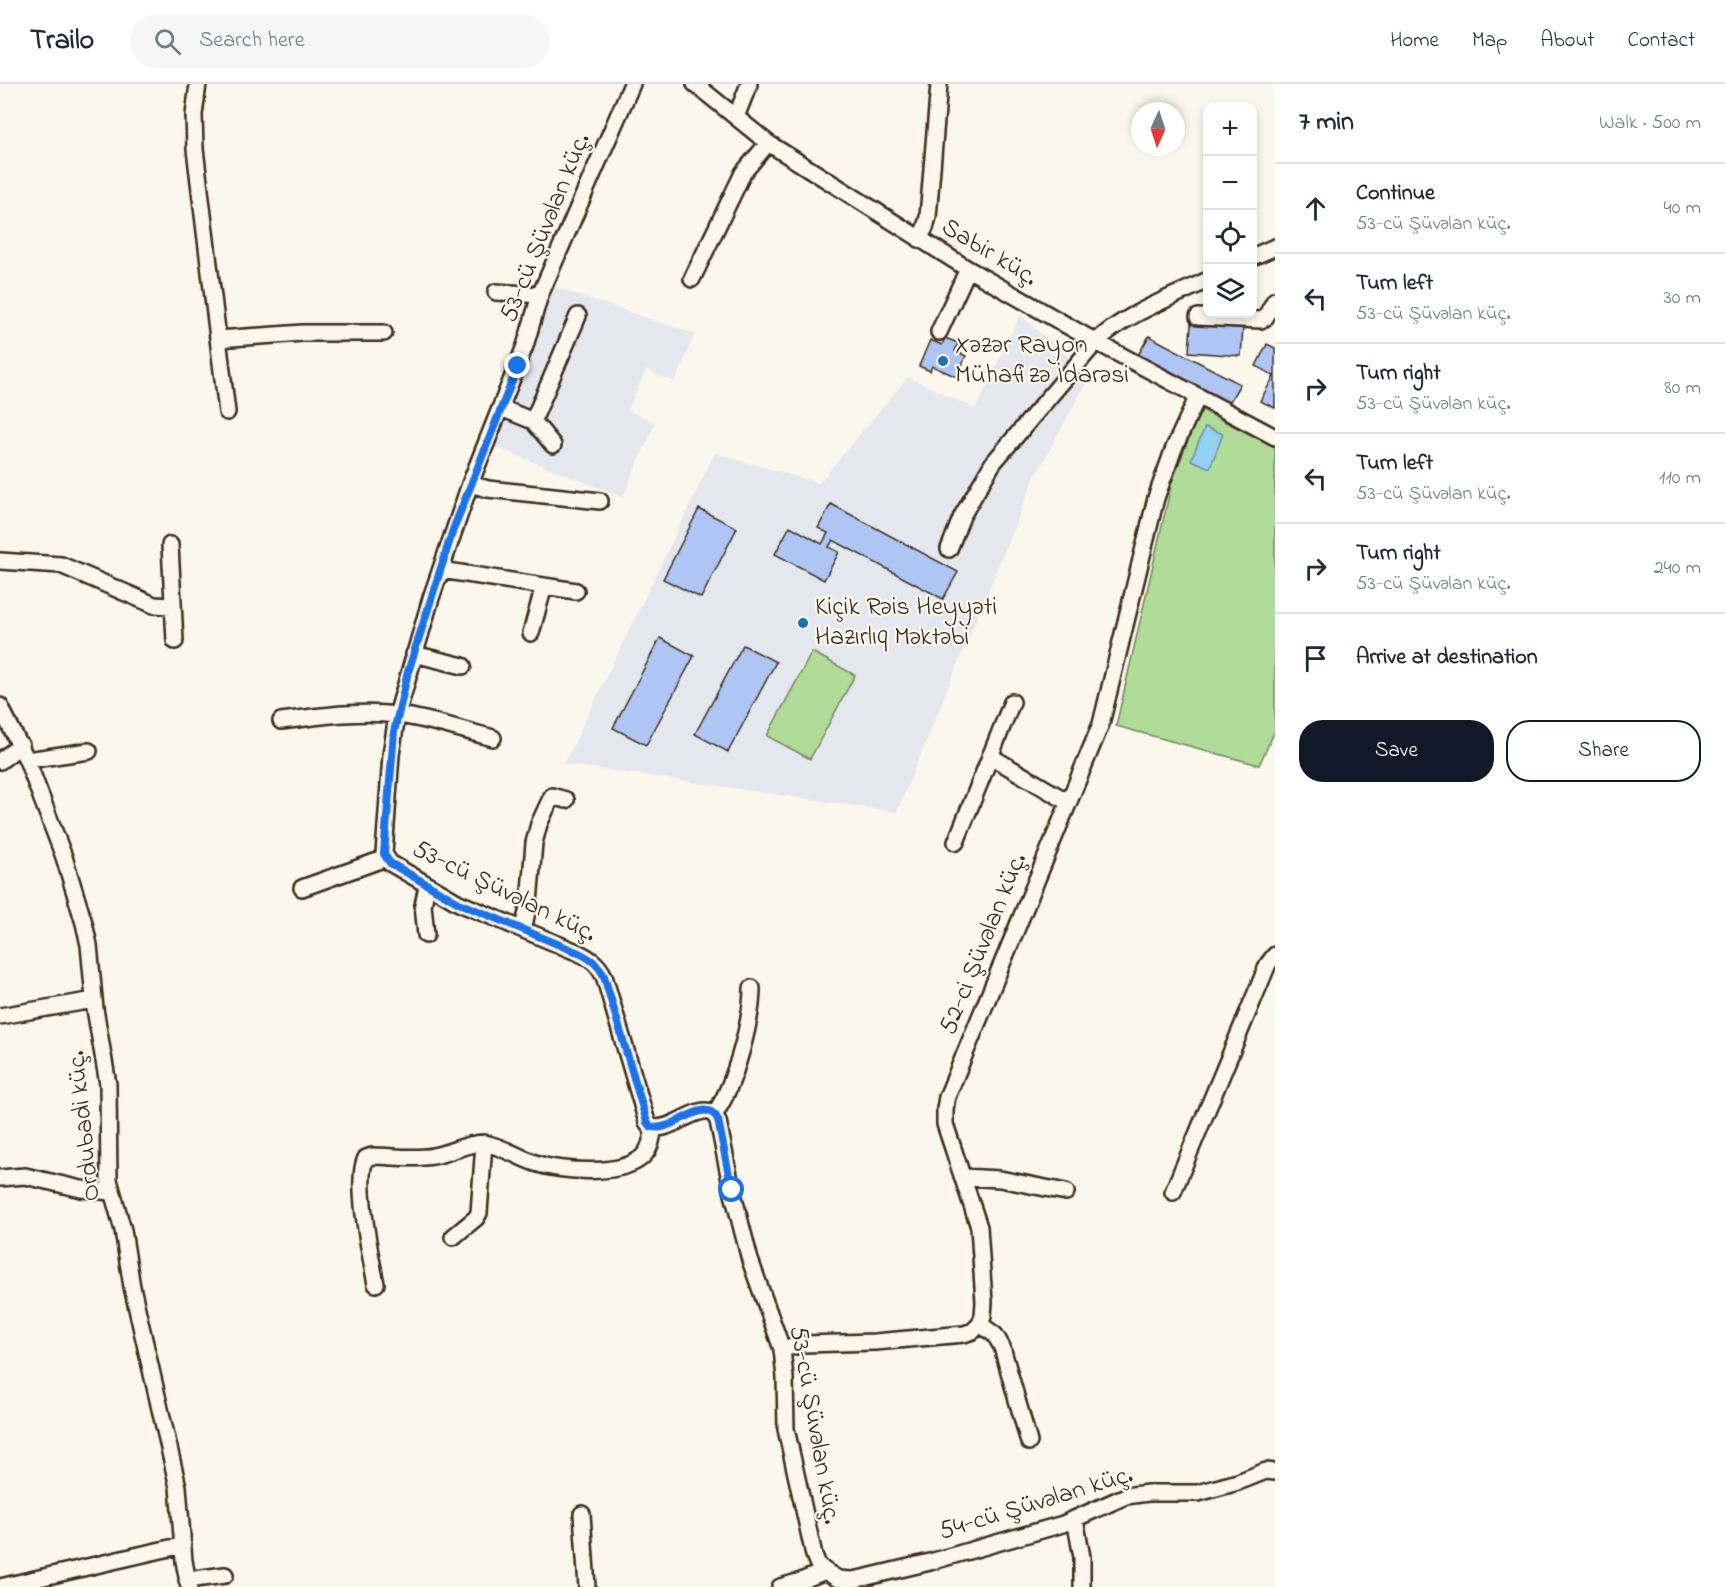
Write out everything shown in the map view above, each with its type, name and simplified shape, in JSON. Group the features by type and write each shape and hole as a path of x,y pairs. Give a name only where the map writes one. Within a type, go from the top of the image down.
{"street":[{"path":"198,84 194,130 227,412"},
{"name":"53-cü Şüvəlan küç.","path":"632,84 540,295 525,346 470,484 441,570 397,715 383,846 390,863 427,886 459,903 579,953 600,967 647,1122 654,1128"},
{"name":"Sabir küç.","path":"695,84 768,143 968,269 1096,342 1275,437"},
{"path":"735,117 749,84"},
{"path":"919,239 928,217 939,84"},
{"path":"692,279 743,173 768,143"},
{"path":"1257,255 1275,247"},
{"path":"939,332 968,269"},
{"path":"949,549 962,516 993,463 1096,342 1122,322 1203,282"},
{"path":"496,292 540,295"},
{"path":"1198,317 1261,320 1265,318 1275,300"},
{"path":"532,422 578,316"},
{"path":"218,339 314,333 384,333"},
{"name":"52-ci Şüvəlan küç.","path":"980,1324 984,1302 979,1227 945,1124 947,1097 1095,739 1106,708 1156,498 1174,448 1198,396"},
{"path":"501,408 532,422 553,445"},
{"path":"470,484 488,489 600,501"},
{"path":"170,544 175,641"},
{"path":"0,561 61,565 154,605 172,606"},
{"path":"441,570 576,591"},
{"path":"531,633 544,586"},
{"path":"414,654 463,666"},
{"path":"956,842 1012,702"},
{"name":"Ordubadi küç.","path":"0,706 27,760 64,857 80,905 89,945 94,1000 108,1084 108,1168 111,1192 123,1230 132,1287 178,1487 188,1583"},
{"path":"281,721 354,714 397,715 493,738"},
{"path":"0,761 21,746"},
{"path":"27,760 89,752"},
{"path":"990,756 1068,802"},
{"path":"524,930 538,824 552,796 566,800"},
{"path":"302,888 386,858"},
{"path":"426,935 423,905 427,886"},
{"path":"1173,1192 1240,1029 1268,964 1275,955"},
{"path":"376,1284 367,1239 361,1174 366,1158 382,1156 417,1158 436,1155 474,1143 484,1143 551,1168 613,1169 640,1160 647,1152 654,1128 660,1129 701,1111 710,1110 715,1113 727,1095 752,1006 752,988"},
{"path":"0,1016 94,1000"},
{"name":"53-cü Şüvəlan küç.","path":"715,1113 750,1260 782,1349 786,1429 814,1555 818,1564 825,1571"},
{"path":"453,1237 479,1213 484,1143"},
{"path":"0,1178 25,1176 81,1189 111,1192"},
{"path":"963,1177 1000,1179 1066,1192"},
{"path":"782,1349 804,1344 852,1343 964,1334 973,1331 980,1324 995,1335 1002,1347 1029,1442"},
{"name":"54-cü Şüvəlan küç.","path":"825,1571 837,1579 868,1582 1075,1520 1126,1496 1198,1492 1266,1472 1275,1472"},
{"path":"582,1514 587,1587"},
{"path":"1075,1520 1082,1557 1082,1587"},
{"path":"0,1587 183,1545"},
{"path":"780,1587 825,1571"},
{"path":"188,1583 225,1575"}],"shaded area":[{"path":"551,286 695,334 675,382 646,370 628,410 655,423 623,497 492,446 511,401"},
{"name":"Kiçik Rəis Heyyəti Hazırlıq Məktəbi","path":"1020,315 1090,376 1034,479 897,812 564,764 715,453 819,483 908,377 976,409"}],"green space":[{"path":"1200,409 1275,447 1275,731 1259,765 1116,726 1172,482"},
{"path":"812,652 855,675 810,759 767,736"}],"water":[{"path":"1205,427 1223,434 1210,468 1191,460"}],"building":[{"path":"1191,324 1243,328 1241,356 1189,352"},
{"path":"1149,336 1240,384 1229,403 1138,355"},
{"name":"Xəzər Rayon Mühafizə İdarəsi","path":"945,338 958,343 955,351 966,356 957,377 932,366 930,371 919,366 930,340 942,345"},
{"path":"1267,344 1275,348 1275,408 1260,401 1274,376 1256,366"},
{"path":"831,504 958,572 943,599 833,540 829,547 839,552 824,580 775,554 790,526 822,544 828,533 818,528"},
{"path":"699,509 737,528 701,598 663,579"},
{"path":"660,638 694,656 646,745 613,728"},
{"path":"743,645 776,662 728,752 695,734"}],"place":[{"name":"Xəzər Rayon Mühafizə İdarəsi","path":"943,361"},
{"name":"Kiçik Rəis Heyyəti Hazırlıq Məktəbi","path":"803,623"}],"route":[{"path":"518,366 453,530 408,672 394,732 384,854 390,863 459,903 579,953 600,967 647,1122 650,1126 660,1129 701,1111 710,1110 715,1113 732,1190"}]}
